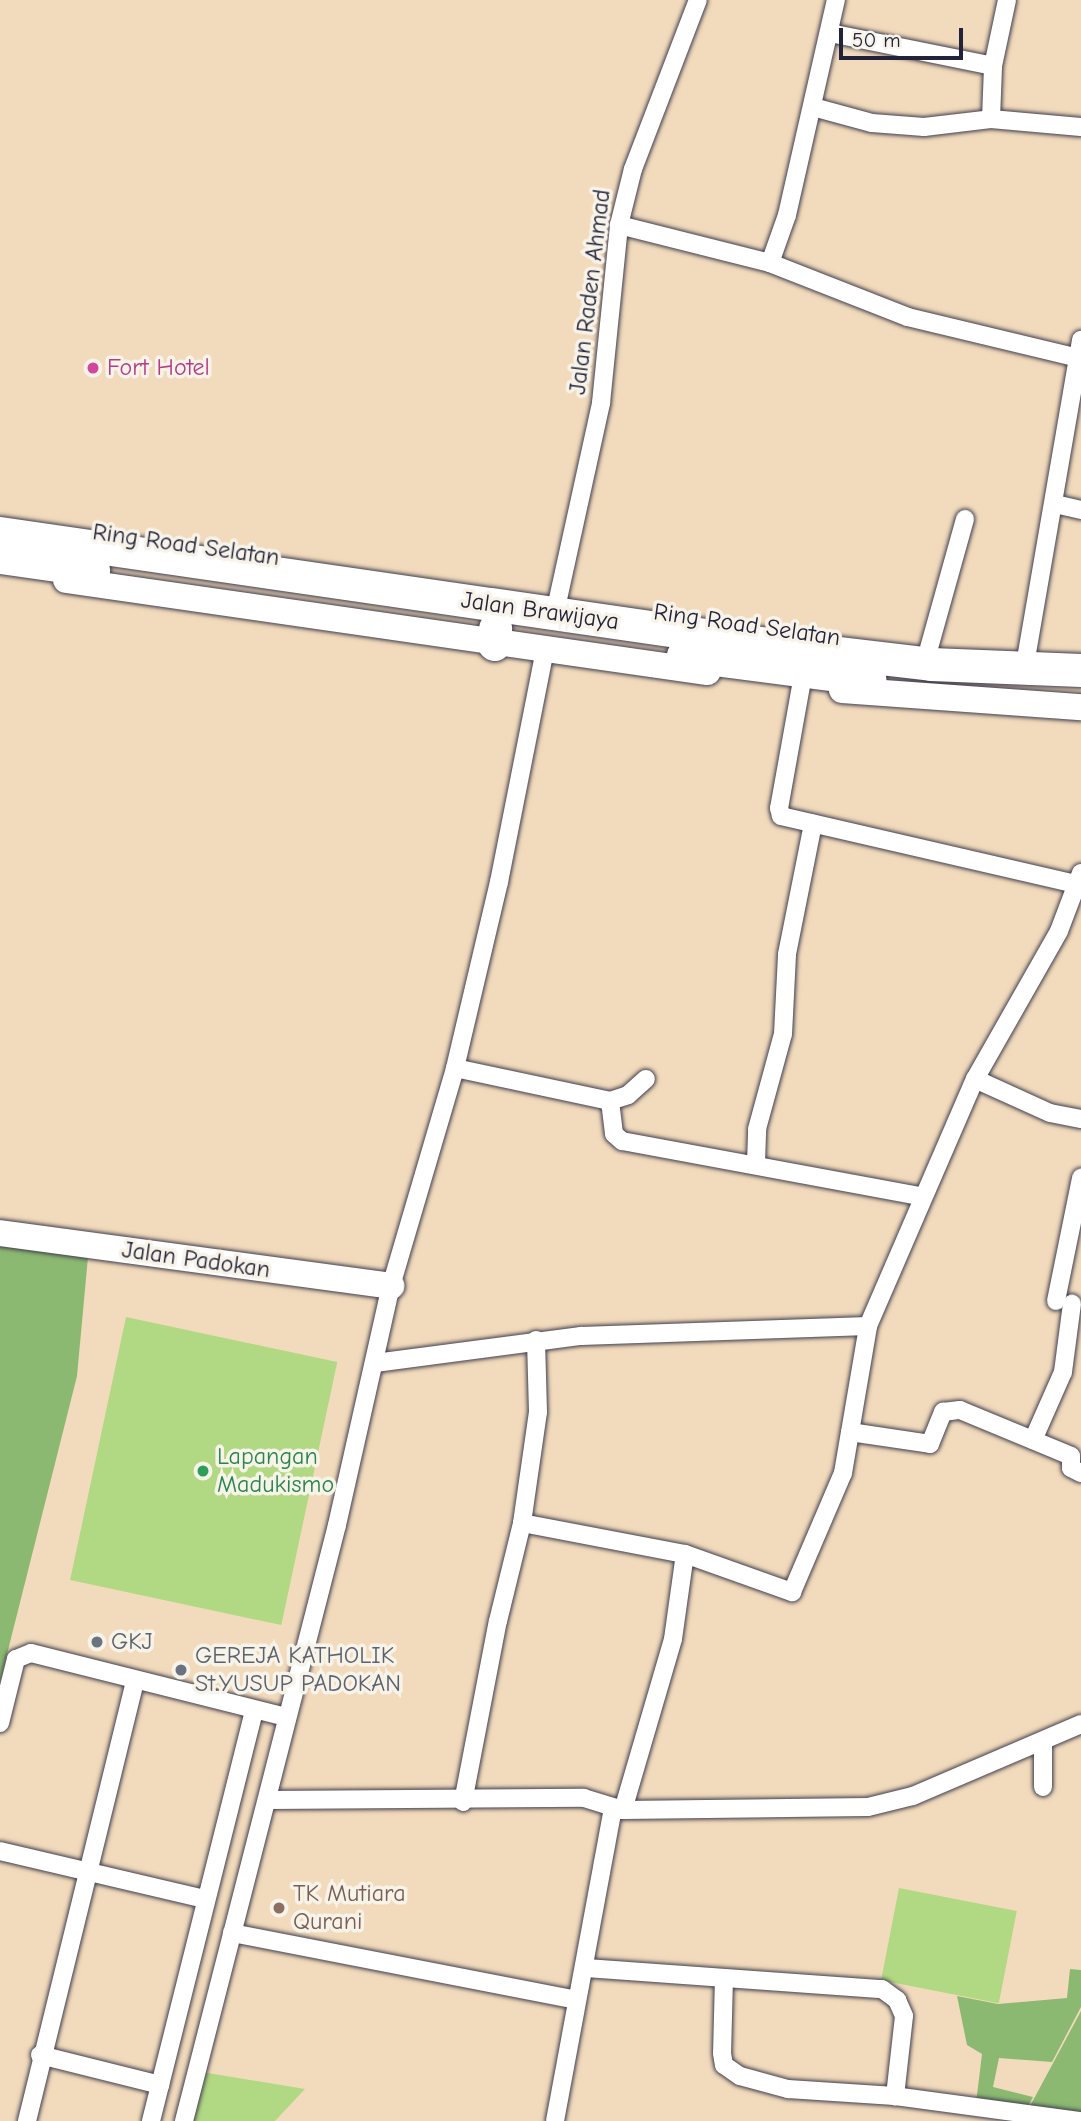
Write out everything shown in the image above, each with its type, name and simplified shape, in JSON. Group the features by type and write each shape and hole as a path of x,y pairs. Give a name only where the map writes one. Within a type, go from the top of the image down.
{"highway":[{"name":"Jalan Brawijaya","path":"0,533 788,647 931,664 1081,670"},
{"name":"Jalan Brawijaya","path":"0,556 494,636 800,673 1081,690"}],"street":[{"name":"Jalan Raden Ahmad","path":"558,599 601,403 630,228 633,169 670,83 698,0"},
{"path":"770,262 813,107 836,0"},
{"path":"991,119 993,66 1007,0"},
{"path":"830,33 993,66"},
{"path":"813,107 872,123 911,126 991,119 1081,127"},
{"path":"630,228 770,262 908,317 1080,349 1027,653"},
{"path":"1055,504 1081,510"},
{"name":"Ring Road Selatan","path":"0,517 558,599 929,648 1081,656"},
{"path":"929,648 965,519"},
{"path":"0,570 494,636 545,650 801,685 1081,707"},
{"path":"184,2121 268,1800 286,1717 375,1363 391,1286 455,1068 499,882 545,650"},
{"path":"522,1523 685,1554 792,1592 843,1473 868,1326 920,1196 975,1079 1059,931 1079,881 784,818 778,810 801,685"},
{"path":"756,1163 757,1129 783,1034 787,954 813,824"},
{"path":"455,1068 610,1101 628,1095 646,1079"},
{"path":"975,1079 1050,1113 1081,1119"},
{"path":"610,1101 614,1134 622,1142 756,1163 920,1196"},
{"path":"1033,1440 1063,1372 1064,1302 1081,1178"},
{"name":"Jalan Padokan","path":"0,1233 391,1286"},
{"path":"375,1363 536,1340 868,1326"},
{"path":"463,1802 498,1621 522,1523 538,1412 536,1340"},
{"path":"850,1432 930,1444 939,1417 952,1409 1071,1456 1071,1468 1081,1474"},
{"path":"555,2121 577,2000 618,1809 673,1639 685,1554"},
{"path":"0,1723 16,1660 24,1653 254,1712 286,1717"},
{"path":"27,2121 40,2055 135,1680"},
{"path":"151,2121 254,1712"},
{"path":"268,1800 463,1802 584,1798 618,1809 867,1807 913,1796 1081,1724"},
{"path":"1043,1741 1043,1787"},
{"path":"0,1851 205,1899"},
{"path":"232,1933 577,2000"},
{"path":"586,1968 866,1985 891,1994 904,2016 895,2096"},
{"path":"724,1978 722,2053 729,2070 788,2089 895,2096 995,2116 1081,2121"},
{"path":"40,2055 160,2085"}],"green space":[{"path":"0,1246 88,1257 77,1376 0,1682"},
{"name":"Lapangan Madukismo","path":"126,1317 337,1362 281,1625 70,1580"},
{"path":"899,1888 1017,1911 999,2003 881,1980"},
{"path":"1070,1969 1081,1970 1081,2007 1052,2062 999,2058 993,2087 1033,2097 1027,2108 976,2103 982,2054 967,2045 957,1996 998,2004 1067,1998"},
{"path":"1081,2011 1081,2121 1022,2121"},
{"path":"202,2072 305,2089 275,2121 189,2121"}],"place":[{"name":"Fort Hotel","path":"93,368"},
{"name":"Lapangan Madukismo","path":"203,1471"},
{"name":"GKJ","path":"97,1642"},
{"name":"GEREJA KATHOLIK St.YUSUP PADOKAN","path":"181,1670"},
{"name":"TK Mutiara Qurani","path":"279,1908"}]}
